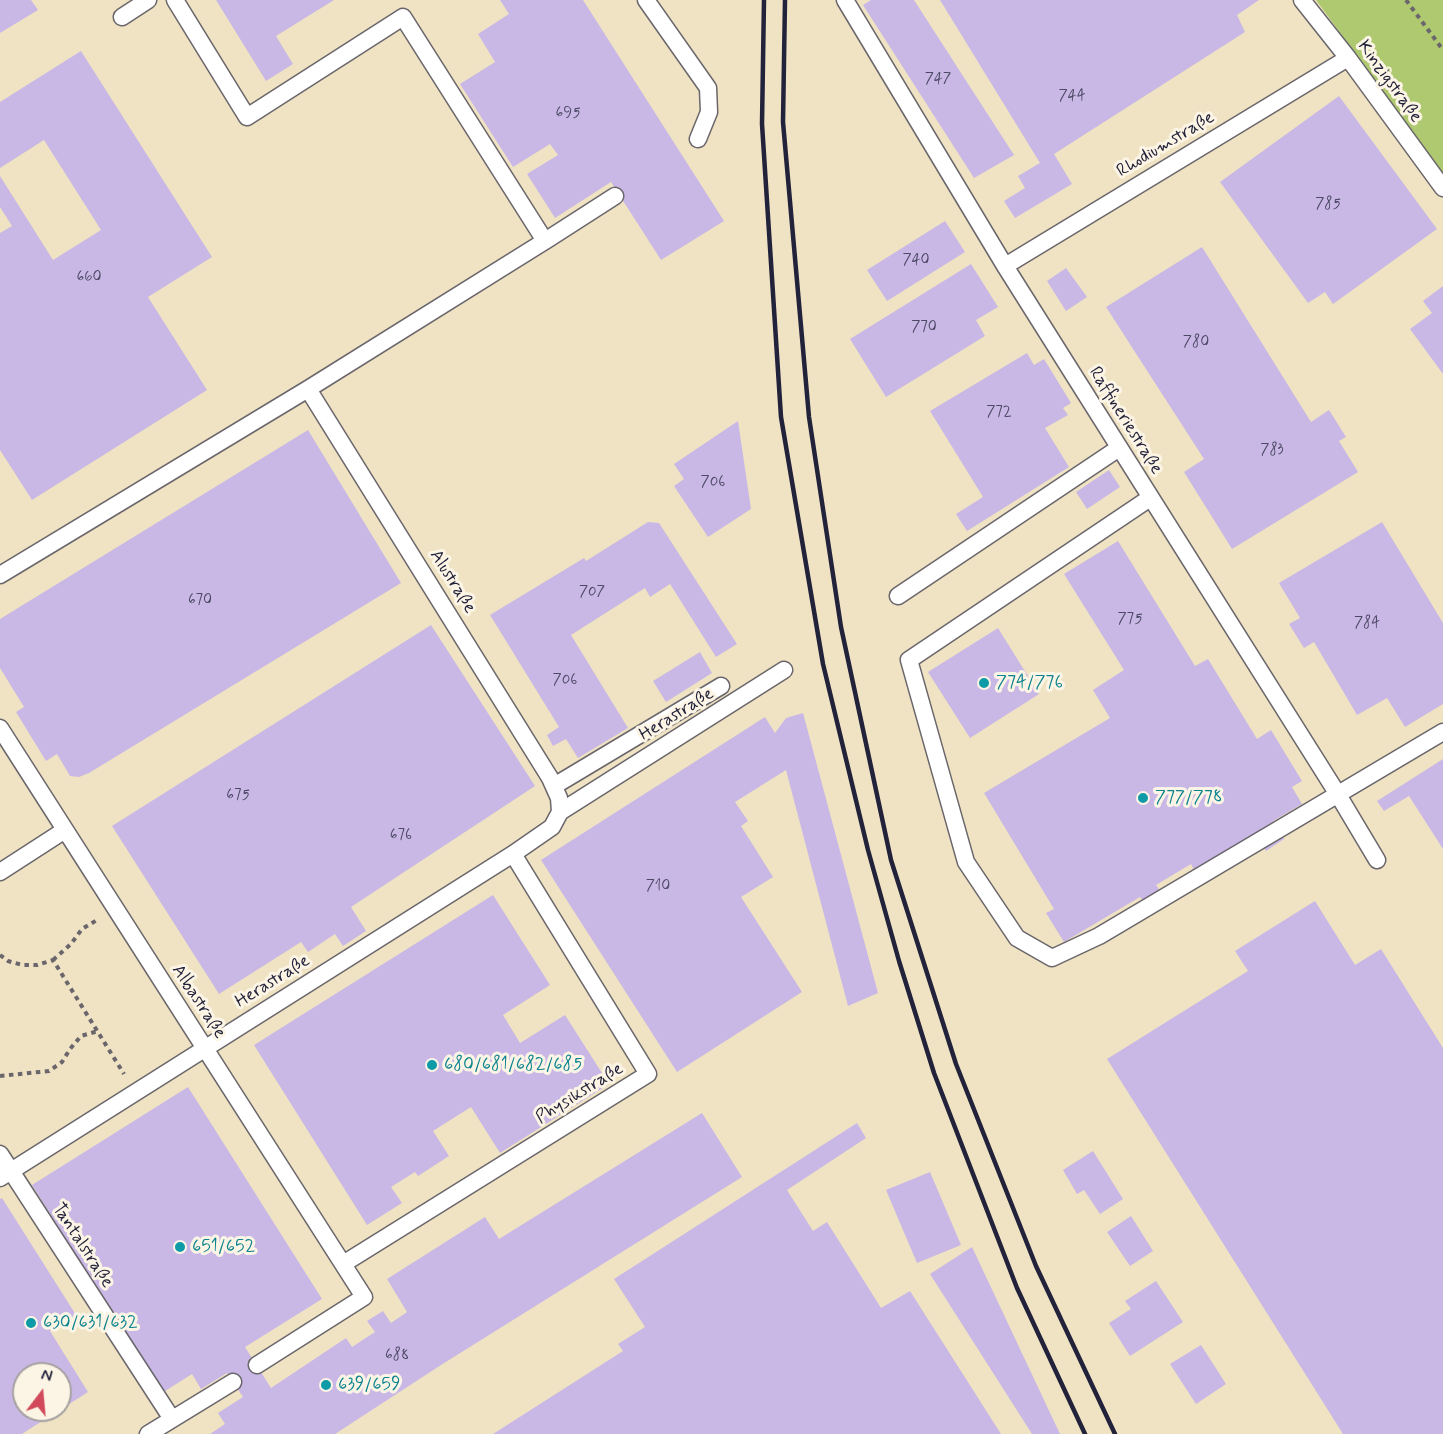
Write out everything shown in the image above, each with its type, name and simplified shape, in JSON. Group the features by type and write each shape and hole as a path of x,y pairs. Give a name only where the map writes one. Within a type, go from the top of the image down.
{"lane":[{"path":"122,17 148,0"},
{"path":"175,0 247,117 403,17 545,241"},
{"path":"646,0 708,88 709,112 698,139"},
{"name":"Raffineriestraße","path":"845,0 1005,266 1377,860"},
{"name":"Kinzigstraße","path":"1302,0 1348,58 1443,188"},
{"name":"Rhodiumstraße","path":"1005,266 1348,58"},
{"path":"0,575 308,389 615,196"},
{"name":"Alustraße","path":"308,389 558,799"},
{"path":"898,596 1119,448"},
{"path":"1150,498 909,660 966,862 1017,938 1052,958 1099,936 1443,732"},
{"name":"Herastraße","path":"5,1175 513,854 552,826 558,799 784,670"},
{"path":"558,799 721,686"},
{"name":"Albastraße","path":"0,728 364,1297 257,1365"},
{"path":"0,872 65,830"},
{"name":"Physikstraße","path":"343,1264 648,1074 513,854"},
{"name":"Tantalstraße","path":"0,1154 5,1175 172,1419"},
{"path":"148,1434 233,1382"}],"path":[{"path":"1406,0 1443,50"},
{"path":"0,955 8,961 22,965 37,965 53,960 71,944 82,929 116,909"},
{"path":"53,960 135,1092"},
{"path":"0,1076 49,1071 62,1062 81,1036 98,1031"}],"green space":[{"path":"1316,0 1443,0 1443,173"}],"building":[{"path":"0,0 31,0 38,10 0,33"},
{"path":"216,0 334,0 276,36 293,64 266,81"},
{"path":"500,0 583,0 724,221 661,260 611,182 555,218 527,174 558,155 550,144 513,167 460,84 495,62 478,34 509,14"},
{"path":"871,0 914,0 1014,155 974,178 863,5"},
{"path":"940,0 1259,0 1237,15 1245,32 1054,154 1072,184 1015,218 1004,201 1025,188 1018,176 1040,163"},
{"path":"81,51 212,257 148,297 207,390 32,500 0,450 0,233 12,226 0,207 0,176 53,260 101,230 44,140 0,168 0,102"},
{"path":"1339,96 1437,229 1333,304 1325,292 1308,303 1220,182"},
{"path":"945,221 965,252 887,301 867,270"},
{"path":"1202,247 1311,422 1329,410 1346,437 1339,441 1358,472 1232,549 1184,472 1204,459 1106,307"},
{"path":"971,264 998,307 976,320 985,336 886,397 850,339"},
{"path":"1066,268 1087,297 1066,311 1047,281"},
{"path":"1443,286 1443,374 1410,329 1432,313 1423,301"},
{"path":"1027,353 1034,365 1044,359 1071,403 1063,408 1068,415 1045,428 1069,467 967,531 956,514 983,497 930,411"},
{"path":"738,421 751,509 708,537 674,486 684,479 674,464"},
{"path":"308,430 401,583 89,773 79,777 70,776 57,754 46,761 16,712 24,707 0,668 0,619"},
{"path":"1109,470 1120,487 1087,509 1076,492"},
{"path":"648,522 659,523 737,644 716,657 670,584 650,597 645,588 571,635 628,728 578,758 566,739 553,746 547,735 559,727 490,615 584,558 586,561"},
{"path":"1382,522 1443,623 1443,704 1405,727 1387,698 1357,715 1314,642 1304,648 1289,624 1300,618 1279,583"},
{"name":"777/778","path":"1118,541 1195,666 1208,659 1257,739 1271,730 1302,781 1292,787 1302,804 1273,821 1284,839 1266,851 1255,833 1194,870 1191,864 1156,885 1161,892 1144,902 1140,897 1064,942 1046,913 1054,909 984,793 1110,718 1093,690 1124,670 1064,574"},
{"path":"431,625 535,786 351,907 366,931 343,946 335,934 308,952 301,942 219,994 112,826"},
{"name":"774/776","path":"998,628 1039,694 970,738 928,672"},
{"path":"700,652 712,673 666,702 653,681"},
{"path":"803,713 878,993 848,1006 786,770 735,802 748,821 741,826 773,877 741,897 802,992 677,1072 541,860 765,717 775,733 786,718"},
{"path":"1443,759 1443,849 1409,796 1384,811 1377,801"},
{"name":"680/681/682/685","path":"493,895 550,985 503,1015 520,1043 565,1015 609,1084 500,1153 471,1107 433,1131 449,1156 418,1176 415,1172 391,1187 402,1203 367,1225 254,1045"},
{"path":"1315,901 1355,965 1381,949 1443,1048 1443,1434 1343,1434 1107,1059 1248,971 1235,951"},
{"path":"188,1087 322,1299 245,1347 271,1388 346,1338 352,1347 375,1332 367,1321 383,1311 391,1323 407,1312 387,1279 485,1217 499,1239 702,1113 742,1177 335,1434 210,1434 225,1424 218,1413 243,1397 227,1373 201,1389 192,1374 162,1393 32,1185"},
{"path":"857,1123 866,1138 787,1190 813,1231 827,1222 881,1308 910,1291 1001,1434 493,1434 623,1351 618,1344 645,1327 614,1279"},
{"path":"1093,1151 1123,1199 1100,1214 1084,1190 1077,1194 1063,1170"},
{"path":"930,1172 961,1245 917,1263 886,1190"},
{"name":"630/631/632","path":"2,1198 76,1315 50,1331 69,1362 12,1362 12,1422 40,1422 22,1434 0,1434 0,1199"},
{"path":"1131,1216 1153,1251 1130,1266 1107,1232"},
{"path":"972,1247 1060,1434 1032,1434 930,1274"},
{"path":"1156,1281 1183,1322 1130,1356 1109,1323 1131,1309 1125,1301"},
{"path":"1201,1345 1226,1384 1196,1404 1170,1364"},
{"name":"630/631/632","path":"72,1366 88,1392 72,1402"}],"railway":[{"path":"764,0 762,124 781,417 823,664 868,850 934,1073 1017,1288 1085,1434"},
{"path":"785,0 783,122 809,417 841,627 891,860 956,1064 1036,1266 1115,1434"}],"place":[{"name":"774/776","path":"984,683"},
{"name":"777/778","path":"1143,798"},
{"name":"680/681/682/685","path":"432,1065"},
{"name":"651/652","path":"180,1247"},
{"name":"630/631/632","path":"31,1323"},
{"name":"639/659","path":"326,1385"}]}
